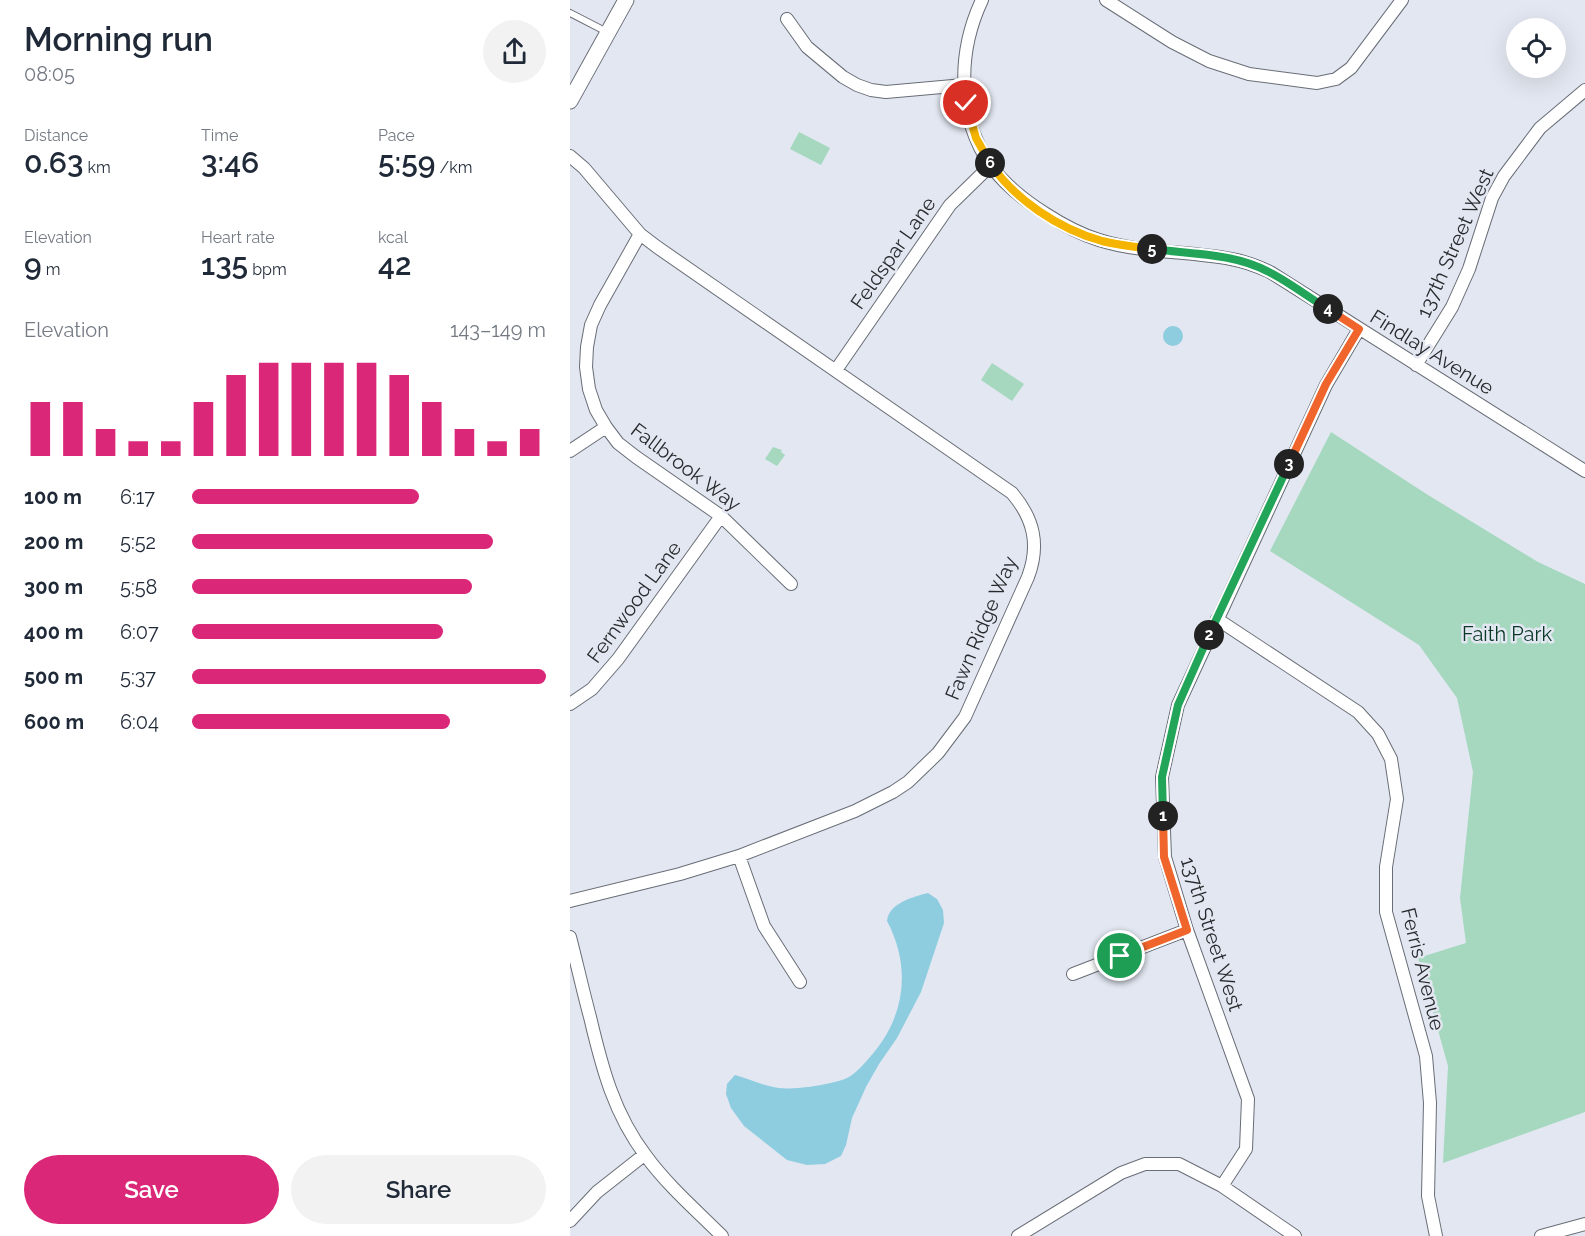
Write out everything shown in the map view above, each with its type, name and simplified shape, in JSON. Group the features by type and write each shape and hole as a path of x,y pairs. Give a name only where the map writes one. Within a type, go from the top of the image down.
{"street":[{"path":"570,101 626,0"},
{"name":"Findlay Avenue","path":"982,0 970,28 963,85 976,138 991,165 1024,199 1052,219 1100,240 1120,245 1232,259 1270,272 1585,471"},
{"path":"1106,0 1172,42 1209,61 1249,74 1317,83 1336,79 1351,68 1402,0"},
{"path":"787,19 807,47 856,85 886,93 963,85"},
{"name":"137th Street West","path":"1416,365 1452,307 1469,269 1492,198 1504,176 1540,128 1585,90"},
{"name":"Fawn Ridge Way","path":"570,156 584,168 640,234 657,247 1012,493 1027,514 1034,538 1032,565 965,717 925,767 908,782 873,803 739,856 681,874 570,901"},
{"name":"Feldspar Lane","path":"836,370 950,205 991,165"},
{"name":"Fallbrook Way","path":"640,234 591,325 586,367 589,389 596,410 618,443 721,516 790,584"},
{"name":"137th Street West","path":"1222,1186 1246,1149 1248,1099 1187,930 1164,857 1162,777 1178,705 1326,384 1359,329"},
{"path":"570,451 606,427"},
{"name":"Fernwood Lane","path":"570,704 592,688 618,659 721,516"},
{"name":"Ferris Avenue","path":"1217,619 1358,712 1378,734 1391,759 1397,798 1386,867 1386,912 1425,1056 1430,1103 1428,1196 1436,1236"},
{"path":"739,856 764,926 800,982"},
{"path":"1073,974 1187,930"},
{"path":"570,937 600,1059 626,1125 644,1155 671,1186 722,1236"},
{"path":"570,1221 597,1192 644,1155"},
{"path":"1018,1236 1121,1173 1145,1164 1179,1164 1222,1186 1295,1236"},
{"path":"1541,1236 1585,1224"}],"lane":[{"path":"570,13 608,32"}],"green space":[{"path":"799,132 830,148 821,165 790,149"},
{"path":"992,363 1024,384 1012,401 981,380"},
{"name":"Faith Park","path":"1331,432 1538,562 1585,584 1585,1112 1443,1163 1448,1066 1418,958 1466,943 1460,898 1473,772 1457,698 1419,645 1270,551"},
{"path":"773,447 782,450 781,452 785,455 777,466 765,459"}],"water":[{"path":"1173,326 1180,329 1183,336 1180,343 1173,346 1166,343 1163,336 1166,329"},
{"path":"928,893 937,899 943,910 944,923 921,992 897,1038 866,1087 852,1118 841,1156 825,1164 807,1165 787,1160 744,1126 731,1108 726,1094 727,1084 735,1075 773,1087 802,1088 842,1080 857,1071 882,1042 891,1026 901,992 900,957 887,921 889,915 897,905"}],"route":[{"path":"966,103 976,138 991,165 1012,189 1061,224 1090,237 1120,245 1245,262 1270,272 1359,329 1326,384 1178,705 1162,777 1164,857 1187,930 1120,956"}]}
